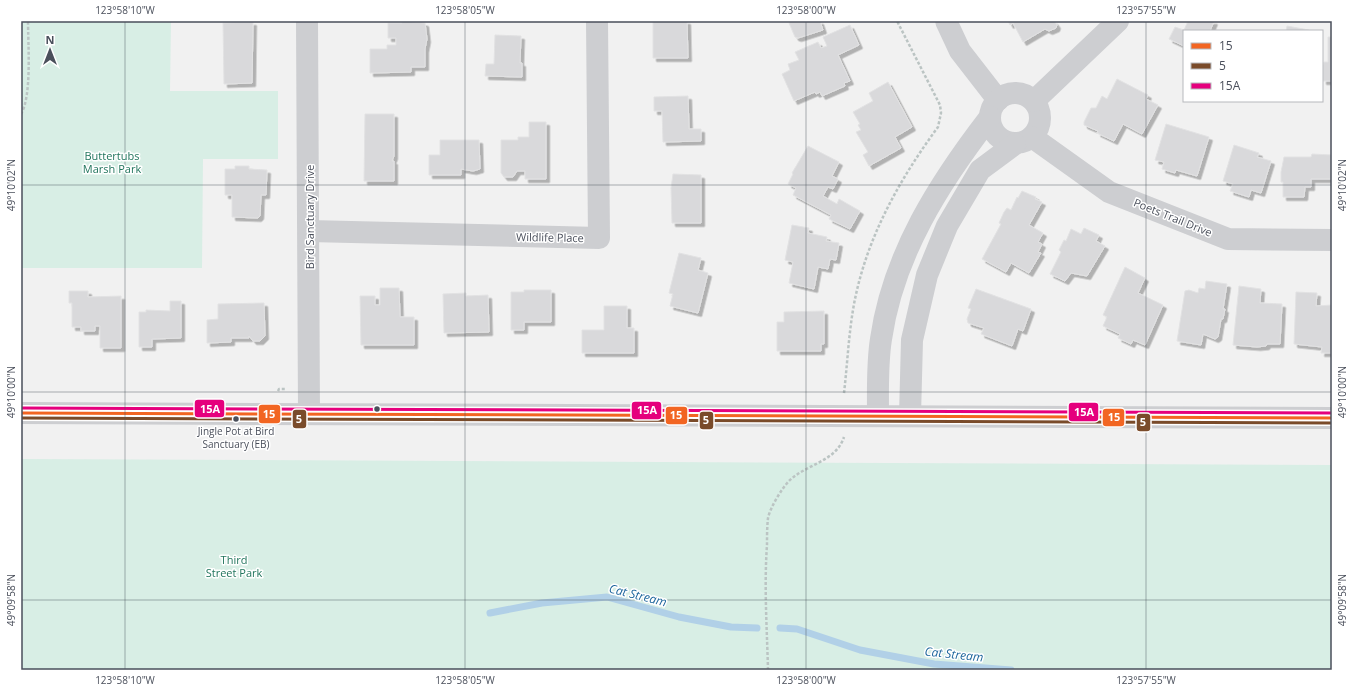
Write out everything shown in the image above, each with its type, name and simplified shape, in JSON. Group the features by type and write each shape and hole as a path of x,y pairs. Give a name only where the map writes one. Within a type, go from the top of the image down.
{"street":[{"name":"Bird Sanctuary Drive","path":"307,21 309,413"},
{"name":"Wildlife Place","path":"309,231 599,238 597,21"},
{"path":"946,21 960,50 994,109 991,125 1000,138 1024,140"},
{"path":"1034,101 1118,21"},
{"path":"878,415 881,339 890,294 911,241 924,214 961,155 994,109 1012,93 1028,96 1034,101 1040,115 1040,123 1024,140 980,170 947,226 927,275 912,340 910,416"},
{"name":"Poets Trail Drive","path":"1024,140 1109,192 1228,239 1332,240"},
{"path":"21,413 878,415 1332,418"}],"path":[{"path":"21,114 24,109 28,84 28,21"},
{"path":"844,393 857,290 865,263 892,198 902,179 938,127 940,120 941,109 937,96 912,52 897,21"},
{"path":"768,670 765,571 768,518 773,505 788,481 816,463 833,456 841,447 844,433"}],"green space":[{"name":"Buttertubs Marsh Park","path":"21,21 171,21 170,91 278,91 278,159 203,159 202,268 21,268"},
{"name":"Third Street Park","path":"21,459 1332,465 1332,670 21,670"}],"building":[{"path":"402,21 425,23 427,39 425,49 425,67 411,67 411,72 370,73 370,49 387,49 387,45 396,45 396,38 388,38 388,23 402,23"},
{"path":"653,21 687,21 688,58 653,58"},
{"path":"791,21 820,21 823,30 798,38 795,37 789,23"},
{"path":"1008,21 1054,21 1057,25 1056,28 1049,31 1045,29 1023,42 1013,23 1010,25"},
{"path":"1188,21 1214,21 1210,30 1184,30"},
{"path":"253,22 252,83 224,84 223,23"},
{"path":"850,25 859,45 838,55 850,81 844,83 845,86 822,96 820,92 816,94 815,92 794,101 782,74 790,70 788,64 799,60 795,52 818,42 821,48 827,46 823,37"},
{"path":"1287,26 1309,30 1286,30"},
{"path":"1175,27 1184,30 1183,46 1169,39"},
{"path":"495,35 521,36 520,63 522,63 522,77 485,76 486,64 494,64"},
{"path":"1328,37 1332,37 1332,81 1323,81 1323,65 1324,62 1328,62"},
{"path":"1117,79 1148,95 1146,99 1158,105 1142,134 1123,124 1114,141 1097,133 1098,131 1084,125 1084,122 1091,108 1096,108 1102,96 1107,99"},
{"path":"888,82 912,127 895,137 901,148 869,166 863,155 868,152 856,132 861,130 858,125 860,124 853,112 873,101 869,93"},
{"path":"688,96 689,129 701,129 701,141 663,142 662,111 654,111 654,97"},
{"path":"365,114 394,114 394,156 392,161 394,161 394,181 364,181"},
{"path":"529,122 546,122 546,179 525,179 525,171 517,171 513,177 504,177 501,173 501,140 518,140 518,137 529,137"},
{"path":"1166,124 1209,137 1197,176 1176,170 1175,173 1162,169 1164,162 1155,160"},
{"path":"440,140 479,140 480,169 473,171 461,169 461,175 429,175 429,155 440,155"},
{"path":"1234,145 1259,153 1257,157 1271,161 1261,193 1251,190 1249,197 1230,191 1233,184 1223,181"},
{"path":"808,146 839,162 832,176 838,179 833,189 828,187 823,196 837,204 839,199 860,211 850,229 829,219 831,215 793,195 796,188 788,184 793,174 792,173"},
{"path":"1312,154 1332,155 1332,179 1311,179 1311,187 1305,187 1304,197 1283,197 1281,172 1284,157 1311,157"},
{"path":"235,166 249,166 249,169 267,170 266,195 261,195 260,216 258,218 232,217 232,195 225,195 225,169 235,169"},
{"path":"673,174 701,175 701,223 672,223 671,188"},
{"path":"1022,191 1036,197 1035,199 1042,202 1029,225 1043,233 1038,242 1042,244 1038,252 1041,253 1029,273 1011,263 1006,272 982,259 1001,224 999,223 1004,212 1007,208 1011,210 1017,197 1018,198"},
{"path":"792,225 809,228 808,233 827,237 826,241 839,243 836,260 830,259 828,269 818,267 814,289 789,283 793,262 785,260"},
{"path":"1084,228 1099,235 1096,241 1105,246 1087,276 1071,273 1065,281 1050,274 1061,252 1059,250 1064,240 1066,241 1071,229 1081,234"},
{"path":"679,253 701,258 698,270 708,273 698,313 670,306 673,294 669,293"},
{"path":"1125,267 1145,278 1138,293 1163,305 1145,345 1133,340 1131,344 1118,338 1120,334 1103,326 1107,317 1103,315"},
{"path":"1206,281 1227,284 1223,309 1225,309 1223,319 1221,319 1218,337 1215,339 1203,334 1201,345 1177,341 1185,291 1189,290 1198,293 1199,288 1205,289"},
{"path":"1239,286 1261,289 1260,303 1282,304 1280,344 1267,344 1266,346 1257,347 1233,345"},
{"path":"380,288 399,288 400,317 414,317 414,345 361,345 360,296 375,296 375,305 380,305"},
{"path":"976,289 1031,309 1023,331 1018,329 1012,346 981,334 984,328 968,323 967,319 971,309 968,308"},
{"path":"524,290 551,290 551,322 524,322 524,330 511,330 511,292 524,292"},
{"path":"69,291 88,291 88,297 121,296 121,348 100,348 100,326 95,326 95,331 81,331 81,327 72,327 72,303 69,303"},
{"path":"1296,292 1317,293 1316,306 1332,305 1332,353 1321,353 1322,347 1294,344"},
{"path":"466,293 466,296 488,295 489,332 444,333 443,294"},
{"path":"170,301 181,301 181,338 152,339 152,347 139,347 139,312 146,312 146,310 170,311"},
{"path":"264,303 265,336 260,341 253,341 249,336 249,338 231,338 231,342 207,343 207,320 218,319 218,304"},
{"path":"604,306 627,306 627,328 634,328 634,353 582,353 582,330 604,330"},
{"path":"824,311 824,344 821,344 821,351 777,351 777,322 784,322 784,312"}],"waterway":[{"name":"Cat Stream","path":"490,613 542,603 607,597 679,617 731,627 757,628"},
{"name":"Cat Stream","path":"780,628 797,629 860,650 934,664 1011,670"}],"transit line":[{"name":"15A","path":"21,408 1332,413"},
{"name":"15","path":"21,413 1332,418"},
{"name":"5","path":"21,418 1332,423"}],"place":[{"name":"Jingle Pot at Bird Sanctuary (EB)","path":"236,419"}]}
